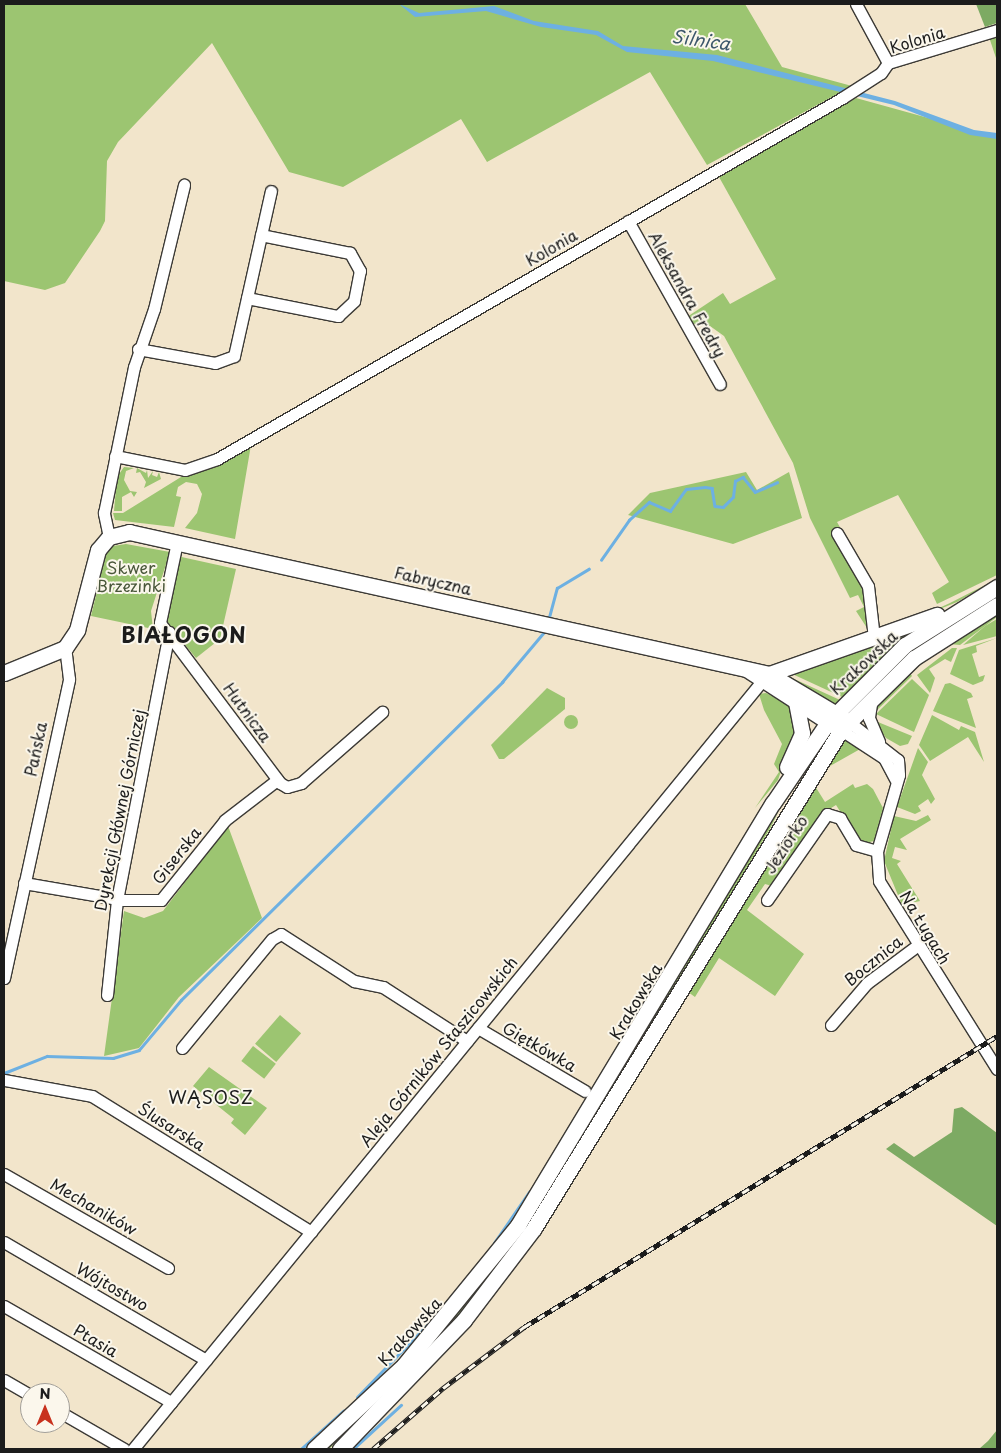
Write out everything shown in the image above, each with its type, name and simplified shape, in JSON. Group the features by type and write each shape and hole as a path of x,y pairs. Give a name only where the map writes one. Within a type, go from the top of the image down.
{"main road":[{"name":"Fabryczna","path":"109,537 129,532 177,542 747,670 765,678 838,721"},
{"path":"4,673 66,648 77,630 96,553 109,537"},
{"name":"Krakowska","path":"314,1449 404,1365 518,1225 773,803 894,653 957,608 997,587"},
{"name":"Krakowska","path":"340,1449 464,1320 534,1228 838,721 931,645 997,605"},
{"path":"765,678 957,608"},
{"name":"Fabryczna","path":"765,678 796,703 838,721"},
{"path":"773,803 802,733 796,703"}],"street":[{"path":"856,4 888,63"},
{"name":"Kolonia","path":"115,456 172,469 201,466 862,86 888,63 997,30"},
{"path":"109,537 104,516 115,456 138,349 154,309 184,185"},
{"path":"138,349 215,363 234,356 270,191"},
{"name":"Aleksandra Fredry","path":"628,221 720,384"},
{"path":"247,298 338,316 354,301 360,271 350,253 261,236"},
{"path":"837,533 868,586 874,638"},
{"name":"Hutnicza","path":"177,542 158,615 277,780"},
{"name":"Dyrekcji Głównej Górniczej","path":"107,995 117,900 169,632"},
{"name":"Pańska","path":"4,978 68,680 66,648"},
{"name":"Aleja Górników Staszicowskich","path":"133,1449 765,678"},
{"name":"Na Ługach","path":"872,695 869,718 880,743"},
{"path":"277,780 287,787 300,783 382,712"},
{"name":"Na Ługach","path":"838,721 880,743 898,760 894,789 877,850 879,881 997,1069"},
{"name":"Na Ługach","path":"838,721 889,763 894,789"},
{"name":"Giserska","path":"24,883 117,900 161,900 224,820 277,780"},
{"name":"Jeziorko","path":"767,900 828,814 840,818 856,845 877,850"},
{"path":"182,1048 272,939 281,934 354,980 383,987 467,1041"},
{"name":"Bocznica","path":"831,1025 867,982 918,945"},
{"name":"Giętkówka","path":"478,1028 585,1091"},
{"name":"Ślusarska","path":"4,1080 92,1096 311,1232"},
{"name":"Mechaników","path":"4,1174 168,1268"},
{"name":"Wójtostwo","path":"4,1242 206,1360"},
{"name":"Ptasia","path":"4,1306 171,1402"},
{"path":"4,1380 20,1389"},
{"path":"70,1418 124,1449"}],"green space":[{"path":"4,4 745,4 782,67 852,86 707,165 650,72 487,162 461,119 343,187 289,172 212,43 118,142 107,161 105,221 65,283 45,290 4,281"},
{"path":"976,4 997,4 997,23 985,27"},
{"path":"997,35 997,61 989,37"},
{"path":"856,98 997,137 997,575 937,604 932,593 949,582 898,495 837,522 871,582 867,628 856,611 864,607 858,595 850,598 810,518 793,463 724,336 710,326 689,323 687,317 723,293 730,304 776,279 719,177"},
{"path":"251,445 235,539 185,528 197,513 202,494 197,484 186,482 178,487 176,496 181,497 174,527 115,520 113,513 123,513 181,477"},
{"path":"124,467 134,468 126,471 124,480 130,491 137,492 134,497 131,492 122,497 122,511 114,511 117,477"},
{"path":"137,468 146,473 147,470 148,478 153,471 152,475 157,477 159,472 161,479 144,488 146,482 140,472 136,473"},
{"path":"746,472 757,490 789,472 802,518 733,544 628,515 650,493"},
{"name":"Skwer Brzezinki","path":"126,544 170,552 151,611 153,629 91,616 106,554 113,546"},
{"path":"177,556 236,569 220,639 196,658 165,621"},
{"path":"997,579 957,602 913,620 950,603"},
{"path":"997,611 997,617 960,645 949,644"},
{"path":"997,619 997,636 963,645 985,626"},
{"path":"915,630 842,697 788,672"},
{"path":"997,638 976,646 977,652 972,654 979,677 985,675 983,681 973,685 950,674 959,650"},
{"path":"952,648 957,648 951,662 945,659 929,669 935,678 930,693 917,675"},
{"path":"910,673 912,676 872,715 887,688"},
{"path":"786,674 840,700 834,706 783,675"},
{"path":"912,679 929,695 914,732 876,714"},
{"path":"950,683 971,693 973,697 967,699 976,728 933,711 945,684"},
{"path":"547,688 565,698 565,709 504,759 499,759 491,745"},
{"path":"766,693 791,705 799,719 778,780 755,808 779,772 774,764 782,744 764,710 759,694"},
{"path":"568,715 574,715 578,722 574,729 568,729 564,725 564,719"},
{"path":"932,715 959,730 961,726 975,732 984,762 968,737 930,761 919,745"},
{"path":"873,720 912,736 908,744 900,746 886,738"},
{"path":"846,740 862,748 823,770 815,786 825,802 853,784 855,788 867,784 873,789 883,808 874,841 861,844 836,805 823,813 772,886 765,884 747,910 804,954 775,996 719,958 695,997 688,992 827,756"},
{"path":"918,748 928,762 922,775 935,799 931,804 928,799 918,806 921,811 915,814 897,807"},
{"path":"794,779 771,827 532,1224 458,1320 379,1402 329,1449 322,1449 444,1326 498,1260"},
{"path":"928,815 931,820 900,839 907,850 895,847 892,858 901,861 897,864 920,901 902,905 884,861 894,816 916,821"},
{"path":"228,826 262,918 179,997 139,1048 104,1056 124,911 144,918 163,911"},
{"path":"280,1015 301,1033 276,1062 255,1044"},
{"path":"253,1046 276,1064 264,1079 241,1061"},
{"path":"209,1067 267,1108 245,1135 231,1123 234,1119 193,1086"},
{"path":"962,1107 997,1133 997,1226 886,1149 894,1143 914,1157 952,1132 954,1109"},
{"path":"997,1430 997,1449 979,1449 988,1441"}],"water":[{"path":"399,4 419,13 494,6 534,21 598,31 623,46 717,55 895,101 974,130 997,133 997,139 970,135 894,105 713,61 627,52 596,35 541,27 486,11 415,17"}],"waterway":[{"path":"601,560 629,520 649,502 670,511 686,489 705,487 712,488 715,506 723,507 733,497 735,481 743,477 755,492 777,482"},
{"path":"548,621 557,588 589,569"},
{"path":"4,1073 47,1056 113,1058 139,1050 181,1000 502,682 545,631"},
{"path":"494,1243 529,1192"},
{"path":"357,1397 429,1323"},
{"path":"353,1449 401,1405"},
{"path":"301,1449 343,1411"}],"railway":[{"path":"373,1449 443,1388 524,1327 997,1036"}],"district":[{"name":"BIAŁOGON","path":"184,634"},
{"name":"WĄSOSZ","path":"211,1097"}],"water label":[{"name":"Silnica","path":"701,40"}]}
